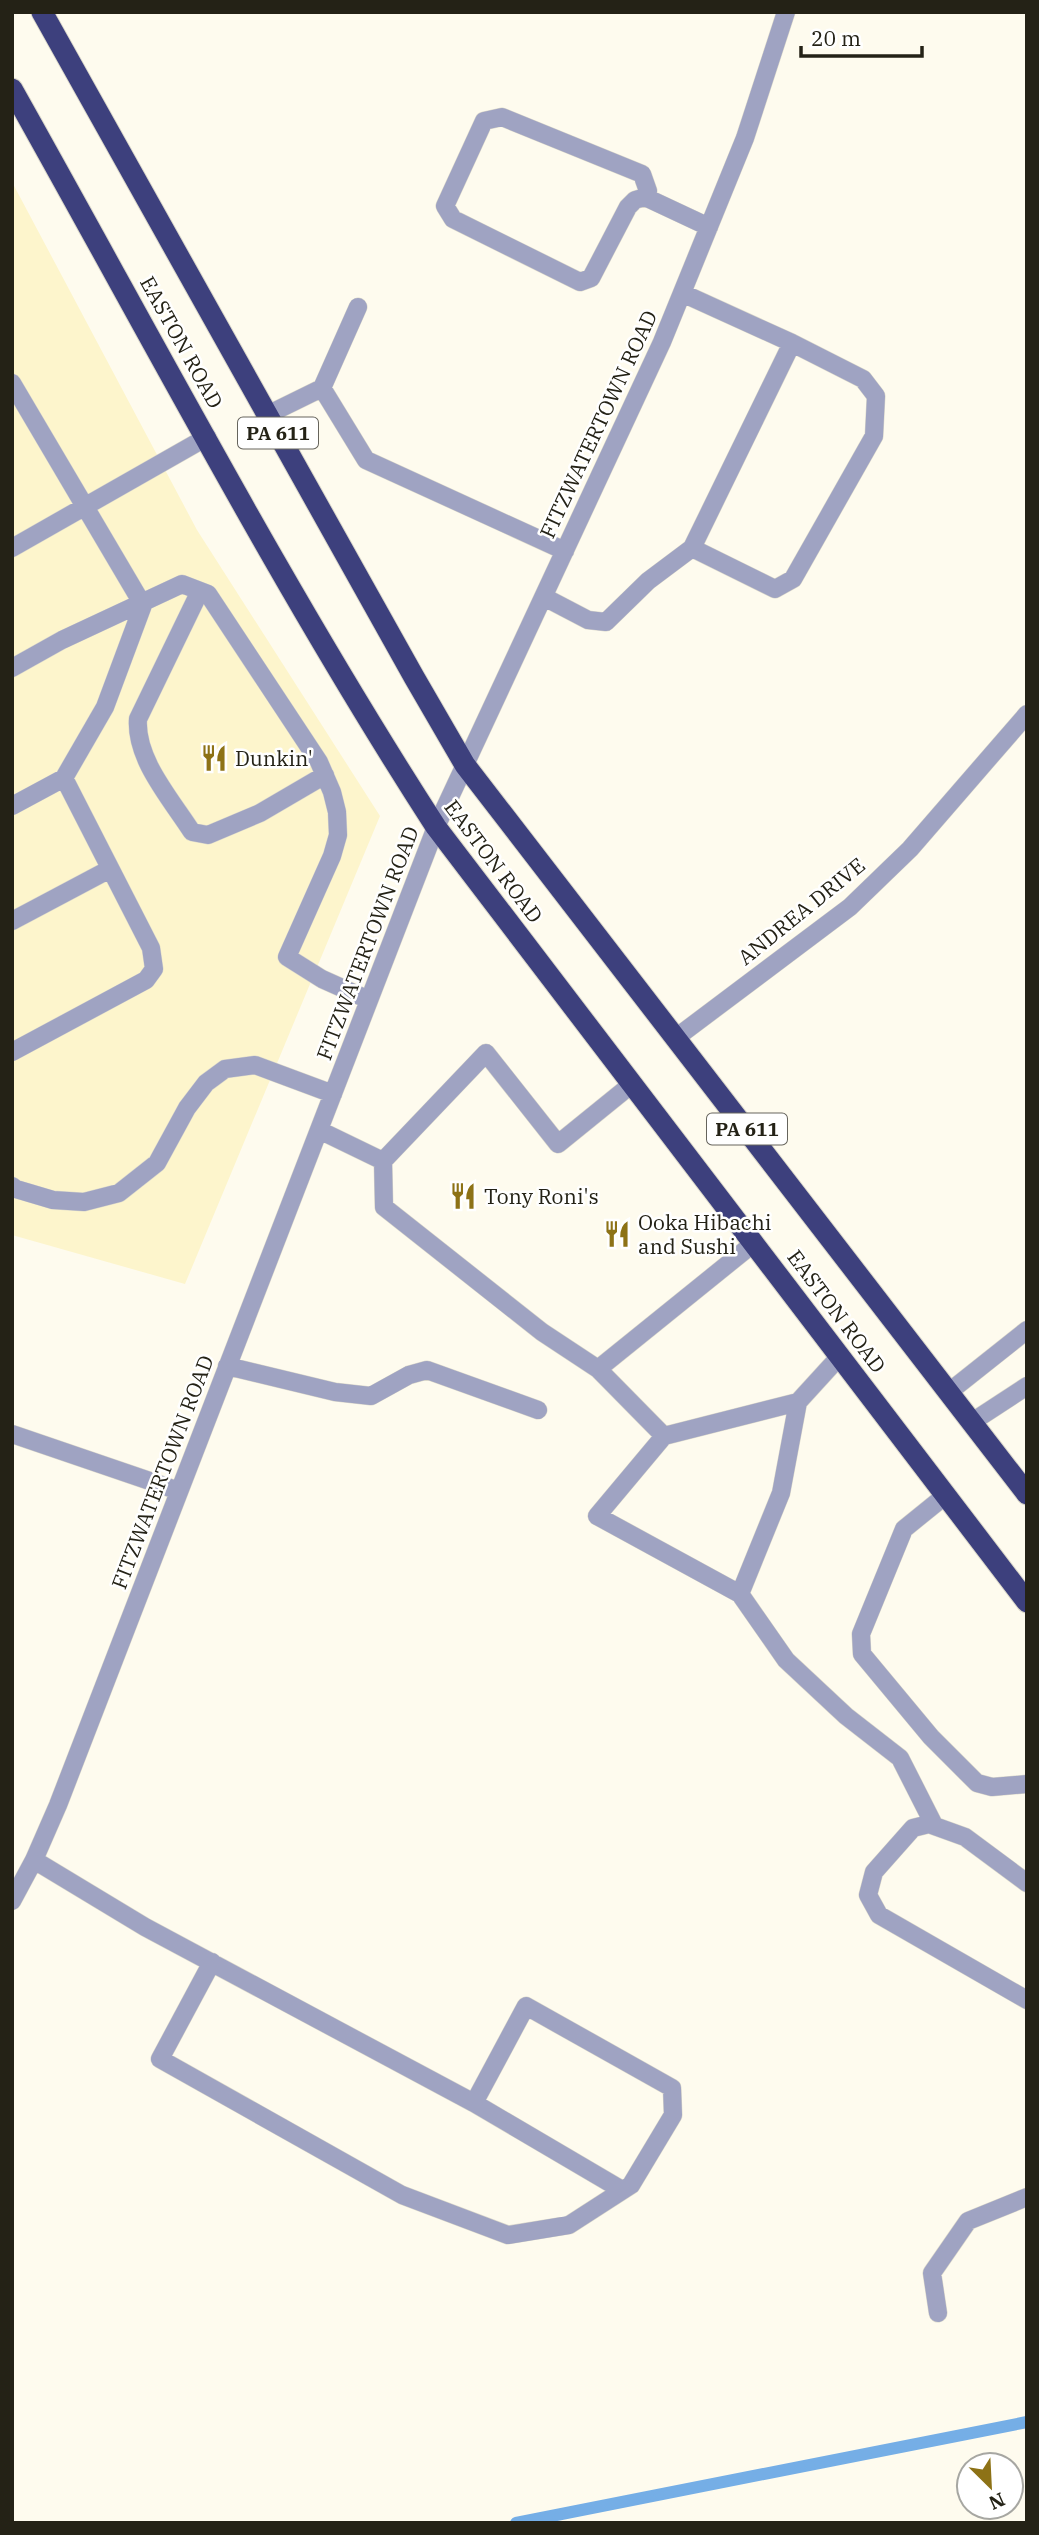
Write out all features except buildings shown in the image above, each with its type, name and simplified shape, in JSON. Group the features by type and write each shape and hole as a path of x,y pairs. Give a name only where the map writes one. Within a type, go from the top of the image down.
{"highway":[{"name":"EASTON ROAD","path":"42,12 465,765 1027,1494"},
{"name":"EASTON ROAD","path":"12,89 288,583 389,754 436,827 1027,1602"}],"street":[{"name":"FITZWATERTOWN ROAD","path":"14,1891 34,1860 58,1805 436,827 662,342 745,138 786,12"},
{"path":"645,197 648,191 642,174 502,117 484,121 445,206 453,219 580,282 591,278 628,207 635,200 645,197 709,227"},
{"path":"682,293 863,379 876,396 874,436 793,579 775,589 692,548"},
{"path":"268,415 322,388 358,307"},
{"path":"544,597 588,620 606,622 648,581 692,548 792,343"},
{"path":"12,383 143,605"},
{"path":"322,388 366,460 565,551"},
{"path":"12,548 207,437"},
{"path":"12,668 62,640 143,605 182,584 208,594 320,762 337,812 338,835 332,856 287,957 322,979 369,1000"},
{"path":"201,591 138,719 137,733 151,767 192,832 208,835 260,813 325,775"},
{"path":"12,806 64,778 105,708 143,605"},
{"name":"ANDREA DRIVE","path":"677,1037 850,907 910,849 1027,714"},
{"path":"12,1052 146,980 154,969 151,948 64,778"},
{"path":"12,921 110,869"},
{"path":"632,1084 558,1144 486,1053 383,1160 384,1207 542,1332 598,1369 664,1436"},
{"path":"12,1186 53,1200 83,1202 119,1193 157,1163 187,1108 205,1083 225,1069 255,1065 333,1094"},
{"path":"319,1130 383,1160"},
{"path":"598,1369 754,1243"},
{"path":"949,1392 1027,1330"},
{"path":"740,1594 781,1493 798,1402 840,1356"},
{"path":"227,1366 335,1392 370,1396 409,1375 427,1370 538,1410"},
{"path":"972,1422 1027,1386"},
{"path":"798,1402 664,1436 597,1516 740,1594 786,1660 846,1716 900,1758 934,1825"},
{"path":"12,1434 179,1491"},
{"path":"946,1495 904,1529 861,1634 862,1654 931,1737 976,1783 992,1787 1027,1784"},
{"path":"1027,1883 965,1837 929,1824 913,1828 874,1872 868,1895 879,1915 1027,2000"},
{"path":"34,1860 145,1927 474,2103 622,2190"},
{"path":"212,1962 160,2059 402,2195 508,2235 569,2225 631,2185 673,2115 671,2088 526,2007 474,2103"},
{"path":"938,2313 932,2273 968,2221 1027,2197"}],"shaded area":[{"path":"12,182 197,530 380,816 185,1284 12,1235"}],"waterway":[{"path":"516,2523 1027,2422"}],"place":[{"name":"Dunkin'","path":"214,758"},
{"name":"Tony Roni's","path":"463,1196"},
{"name":"Ooka Hibachi and Sushi","path":"617,1234"}]}
